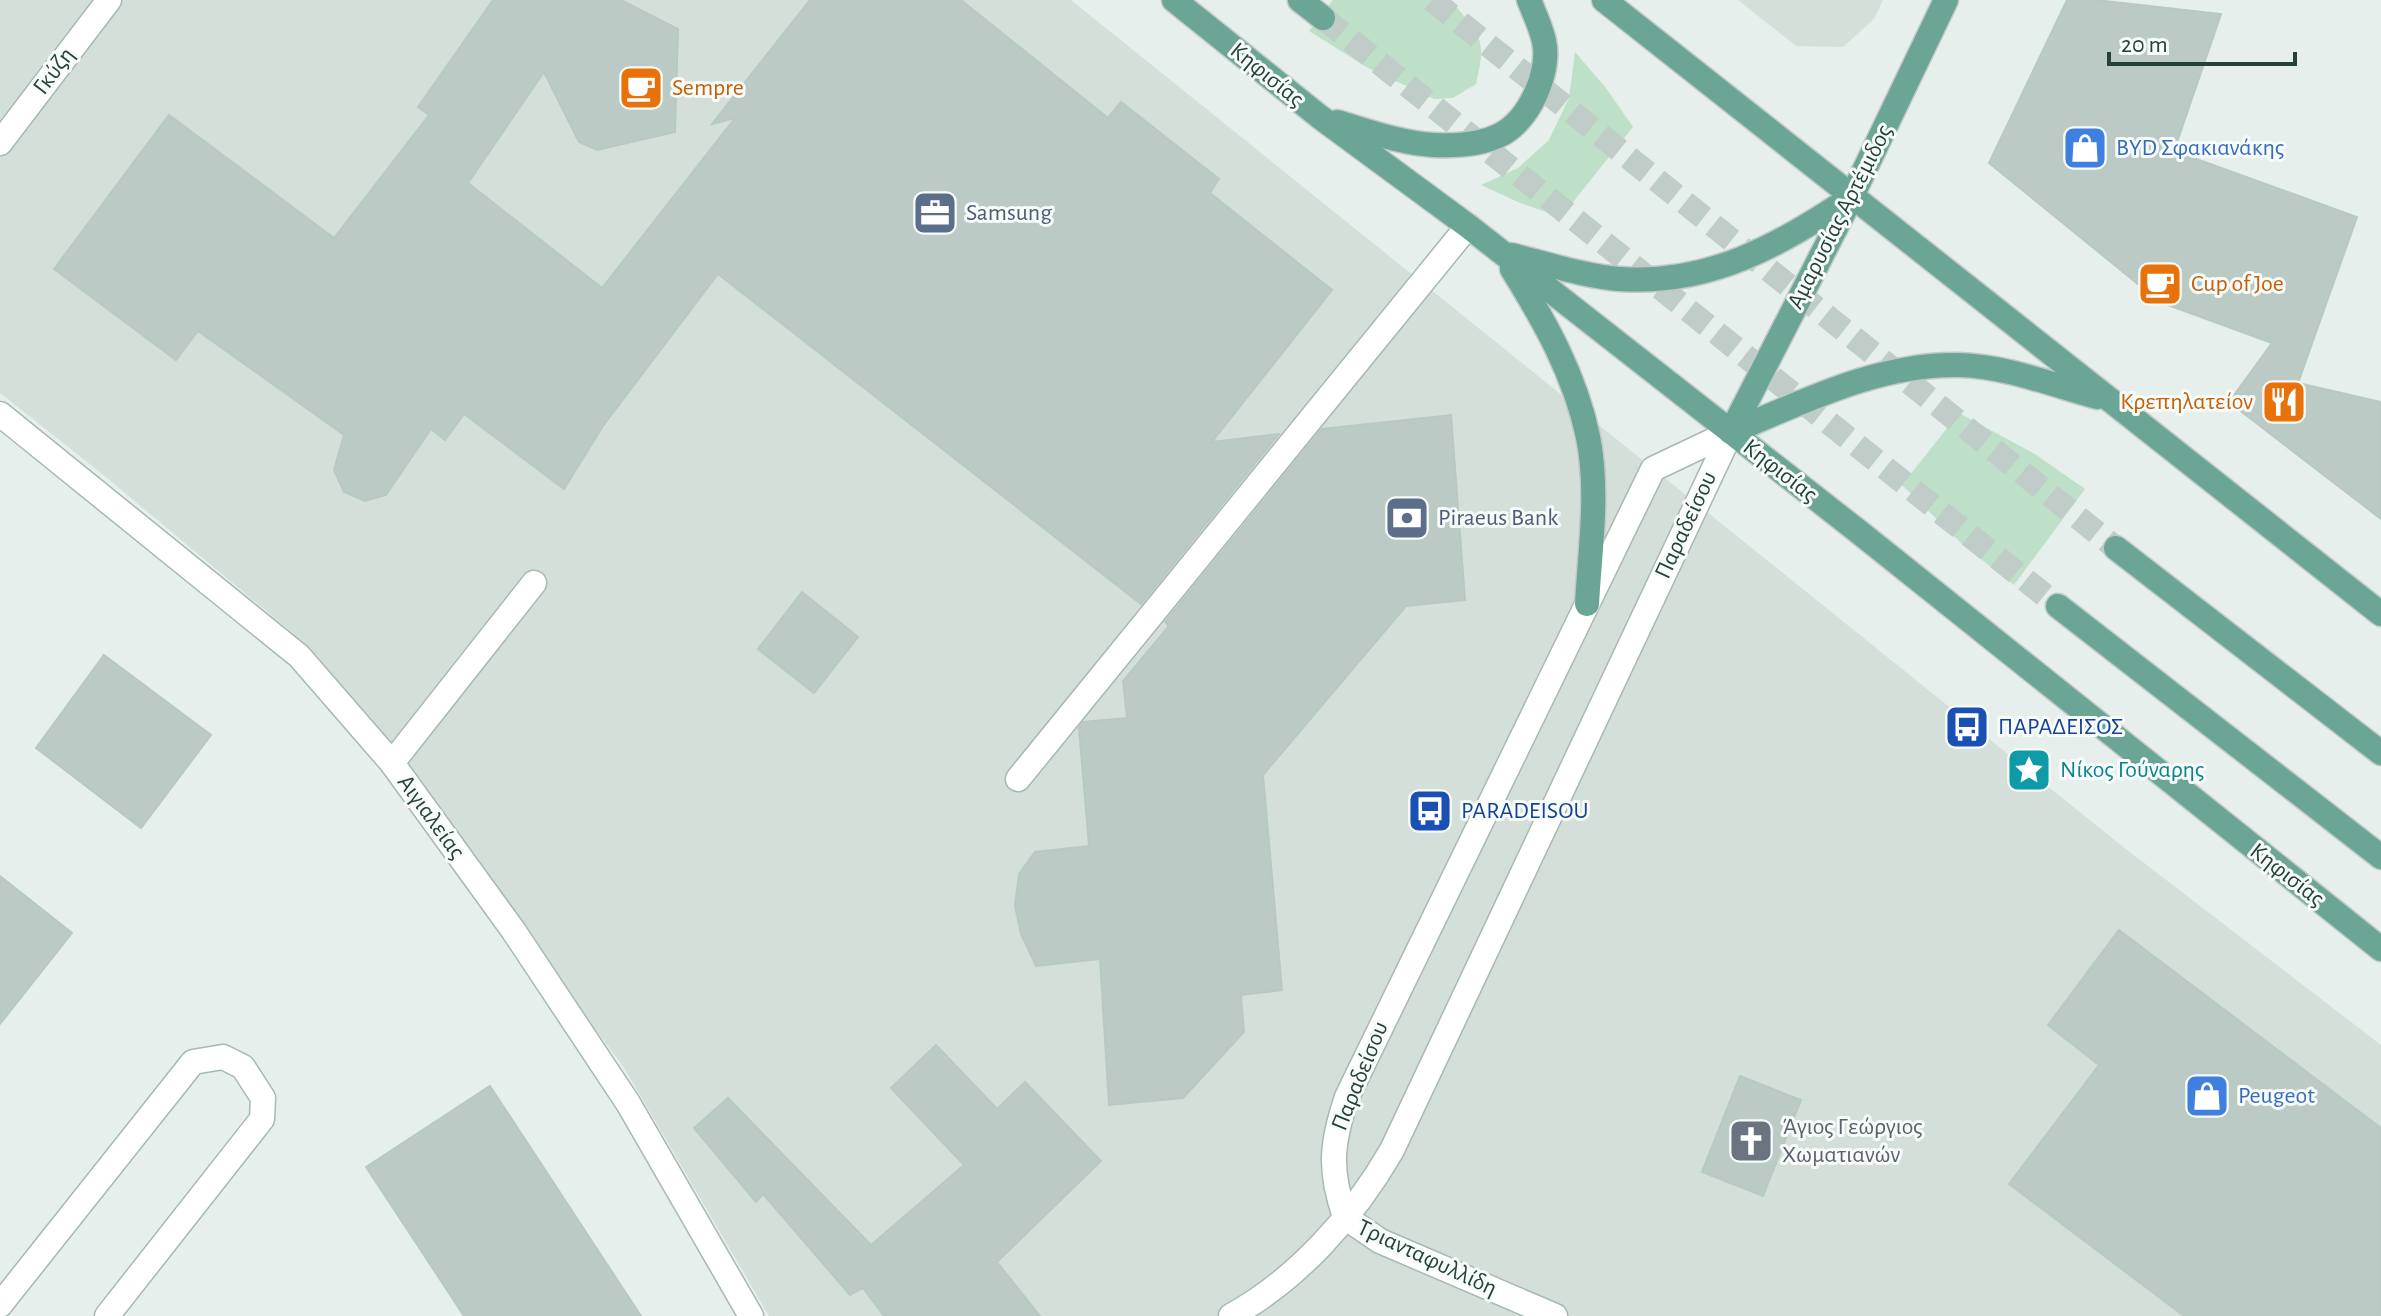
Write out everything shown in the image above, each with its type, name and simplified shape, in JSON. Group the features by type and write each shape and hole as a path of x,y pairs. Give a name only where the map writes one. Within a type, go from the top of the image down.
{"main road":[{"name":"Κηφισίας","path":"1174,0 1320,117 1468,226 1731,432 2381,949"},
{"path":"1300,0 1323,18"},
{"path":"1320,117 1391,138 1433,145 1475,143 1502,135 1529,108 1544,76 1545,42 1529,0"},
{"path":"1604,0 2381,614"},
{"name":"Αμαρυσίας Αρτέμιδος","path":"1731,432 1851,198 1946,0"},
{"path":"1502,253 1617,279 1660,279 1730,265 1788,238 1851,198"},
{"path":"1502,253 1545,322 1573,385 1588,438 1593,492 1587,604"},
{"path":"1731,432 1838,388 1887,372 1921,366 1961,364 2108,400"},
{"path":"2116,548 2381,753"},
{"path":"2058,606 2381,857"}],"street":[{"name":"Γκύζη","path":"0,143 109,0"},
{"path":"1018,779 1468,226"},
{"name":"Αιγιαλείας","path":"0,414 299,656 392,763 513,930 628,1103 751,1316"},
{"name":"Παραδείσου","path":"1345,1217 1336,1190 1332,1161 1336,1128 1347,1097 1653,469 1731,432"},
{"name":"Παραδείσου","path":"1231,1316 1288,1277 1345,1217 1392,1150 1731,432"},
{"path":"392,763 534,583"},
{"path":"0,1305 193,1062 223,1057 243,1067 263,1098 262,1119 107,1316"},
{"name":"Τριανταφυλλίδη","path":"1345,1217 1380,1241 1555,1316"}],"shaded area":[{"path":"0,0 1071,0 2122,846 2381,1045 2381,1316 769,1316 623,1066 301,640 0,393"},
{"path":"1738,0 1883,0 1874,19 1843,47 1796,46"}],"green space":[{"path":"1333,0 1451,0 1474,30 1481,46 1476,84 1453,98 1434,99 1368,68 1309,31"},
{"path":"1575,52 1606,88 1633,127 1561,217 1481,185 1518,168 1549,140 1569,98"},
{"path":"1959,413 2035,454 2085,489 2014,585 1964,546 1902,485"}],"building":[{"path":"493,0 621,0 678,29 675,132 597,150 579,142 544,72 468,183 602,288 735,118 712,124 810,0 961,0 1108,118 1121,102 1219,179 1210,193 1332,290 1212,442 1279,434 1141,604 718,274 603,426 564,489 464,414 445,440 431,429 386,495 365,501 344,492 334,470 344,435 198,331 176,360 54,269 169,115 334,238 429,115 418,107"},
{"path":"2067,0 2096,0 2221,14 2174,151 2357,217 2298,383 2381,402 2381,519 2229,402 2272,343 2160,302 1989,163"},
{"path":"1451,415 1465,600 1406,606 1263,775 1282,990 1241,995 1244,1032 1183,1098 1109,1105 1100,959 1036,966 1021,934 1015,906 1019,874 1035,852 1089,846 1079,728 1083,722 1127,718 1123,681 1169,626 1165,622 1322,429"},
{"path":"802,592 858,637 814,693 758,649"},
{"path":"104,655 211,735 141,828 36,748"},
{"path":"0,876 72,933 0,1024"},
{"name":"Peugeot","path":"2119,930 2381,1128 2381,1316 2184,1316 2009,1184 2099,1065 2048,1025"},
{"path":"936,1045 997,1109 1025,1082 1101,1161 997,1262 1040,1316 884,1316 863,1288 850,1295 763,1194 756,1202 694,1128 728,1098 871,1245 964,1165 891,1088"},
{"path":"1740,1076 1801,1100 1763,1196 1702,1172"},
{"path":"490,1086 641,1316 464,1316 366,1167"}],"tunnel":[{"path":"1432,0 2116,548"},
{"path":"1323,18 2058,606"}],"place":[{"name":"Sempre","path":"641,88"},
{"name":"BYD Σφακιανάκης","path":"2085,148"},
{"name":"Samsung","path":"935,213"},
{"name":"Cup of Joe","path":"2160,284"},
{"name":"Κρεπηλατείον","path":"2284,402"},
{"name":"Piraeus Bank","path":"1407,518"},
{"name":"ΠΑΡΑΔΕΙΣΟΣ","path":"1967,727"},
{"name":"Νίκος Γούναρης","path":"2029,770"},
{"name":"PARADEISOU","path":"1430,811"},
{"name":"Peugeot","path":"2207,1096"},
{"name":"Άγιος Γεώργιος Χωματιανών","path":"1751,1141"}]}
